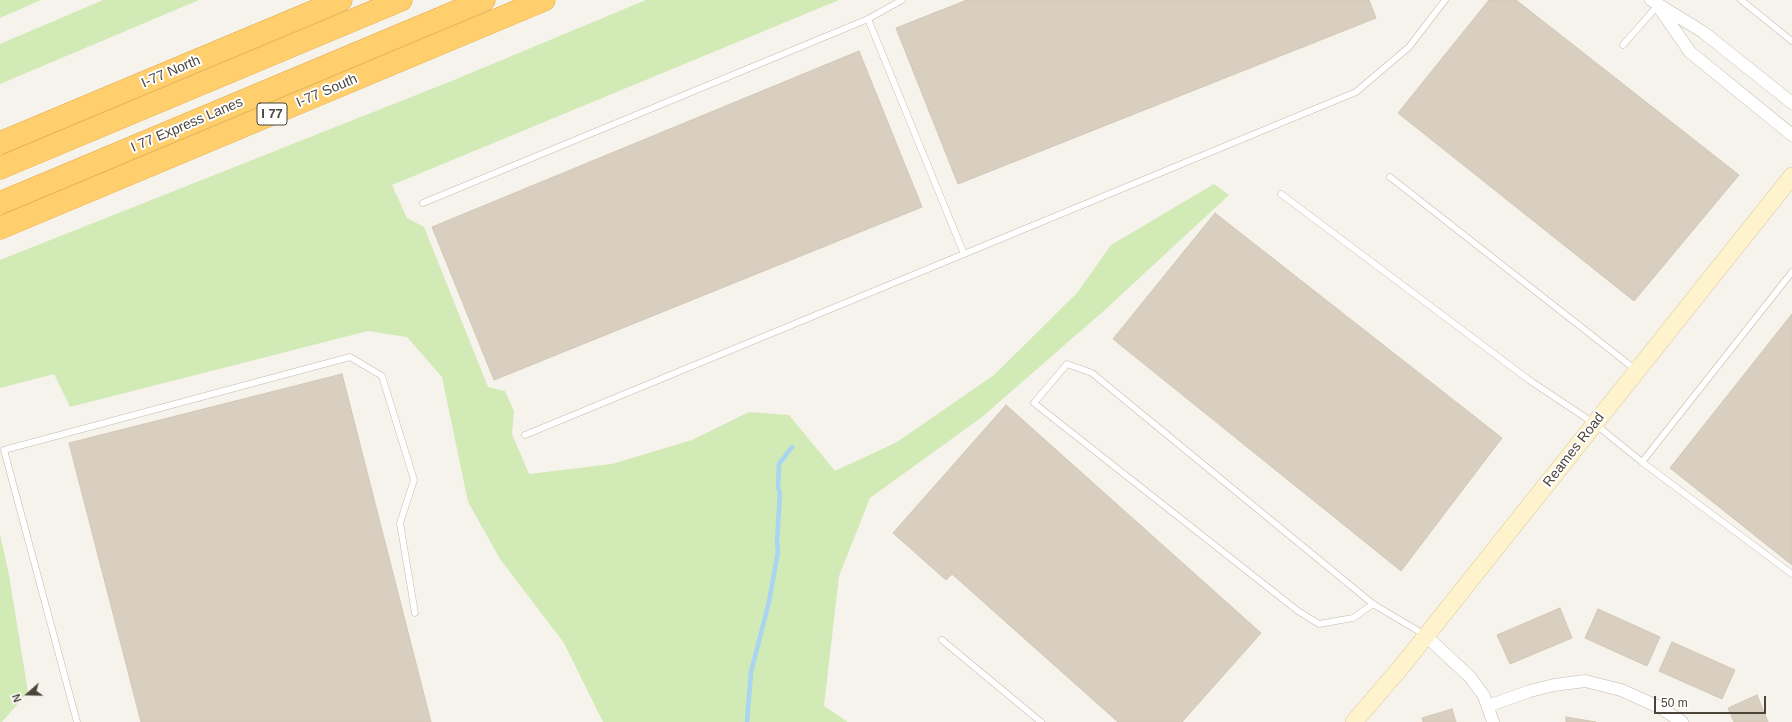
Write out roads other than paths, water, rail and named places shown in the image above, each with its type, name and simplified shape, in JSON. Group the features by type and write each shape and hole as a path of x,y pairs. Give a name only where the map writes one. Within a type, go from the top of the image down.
{"highway":[{"name":"I-77 North","path":"0,143 341,0"},
{"path":"0,168 401,0"},
{"name":"I 77 Express Lanes","path":"0,203 484,0"},
{"name":"I-77 South","path":"0,228 544,0"}],"main road":[{"name":"Reames Road","path":"1354,722 1426,636 1792,176"}],"street":[{"path":"1657,2 1703,32 1792,102"},
{"path":"1657,2 1690,52 1792,135"},
{"path":"1426,636 1470,677 1484,696 1493,722"},
{"path":"1488,706 1530,691 1554,685 1585,681 1621,690 1661,708 1682,722"}],"lane":[{"path":"423,203 868,18 902,0"},
{"path":"525,435 1356,92 1409,47 1445,0"},
{"path":"1740,0 1792,41"},
{"path":"1622,45 1657,2"},
{"path":"868,18 964,254"},
{"path":"1390,177 1637,371"},
{"path":"1281,194 1529,380 1595,424 1642,462 1792,574"},
{"path":"1642,462 1792,272"},
{"path":"77,722 4,450 350,358 382,376 414,480 400,523 415,613"},
{"path":"1373,604 1353,618 1319,624 1292,606 1034,403 1067,364 1092,373 1373,604 1426,636"},
{"path":"942,640 1041,722"}],"waterway":[{"path":"747,722 751,672 769,602 778,552 777,541 780,493 778,488 779,464 792,447"}]}
